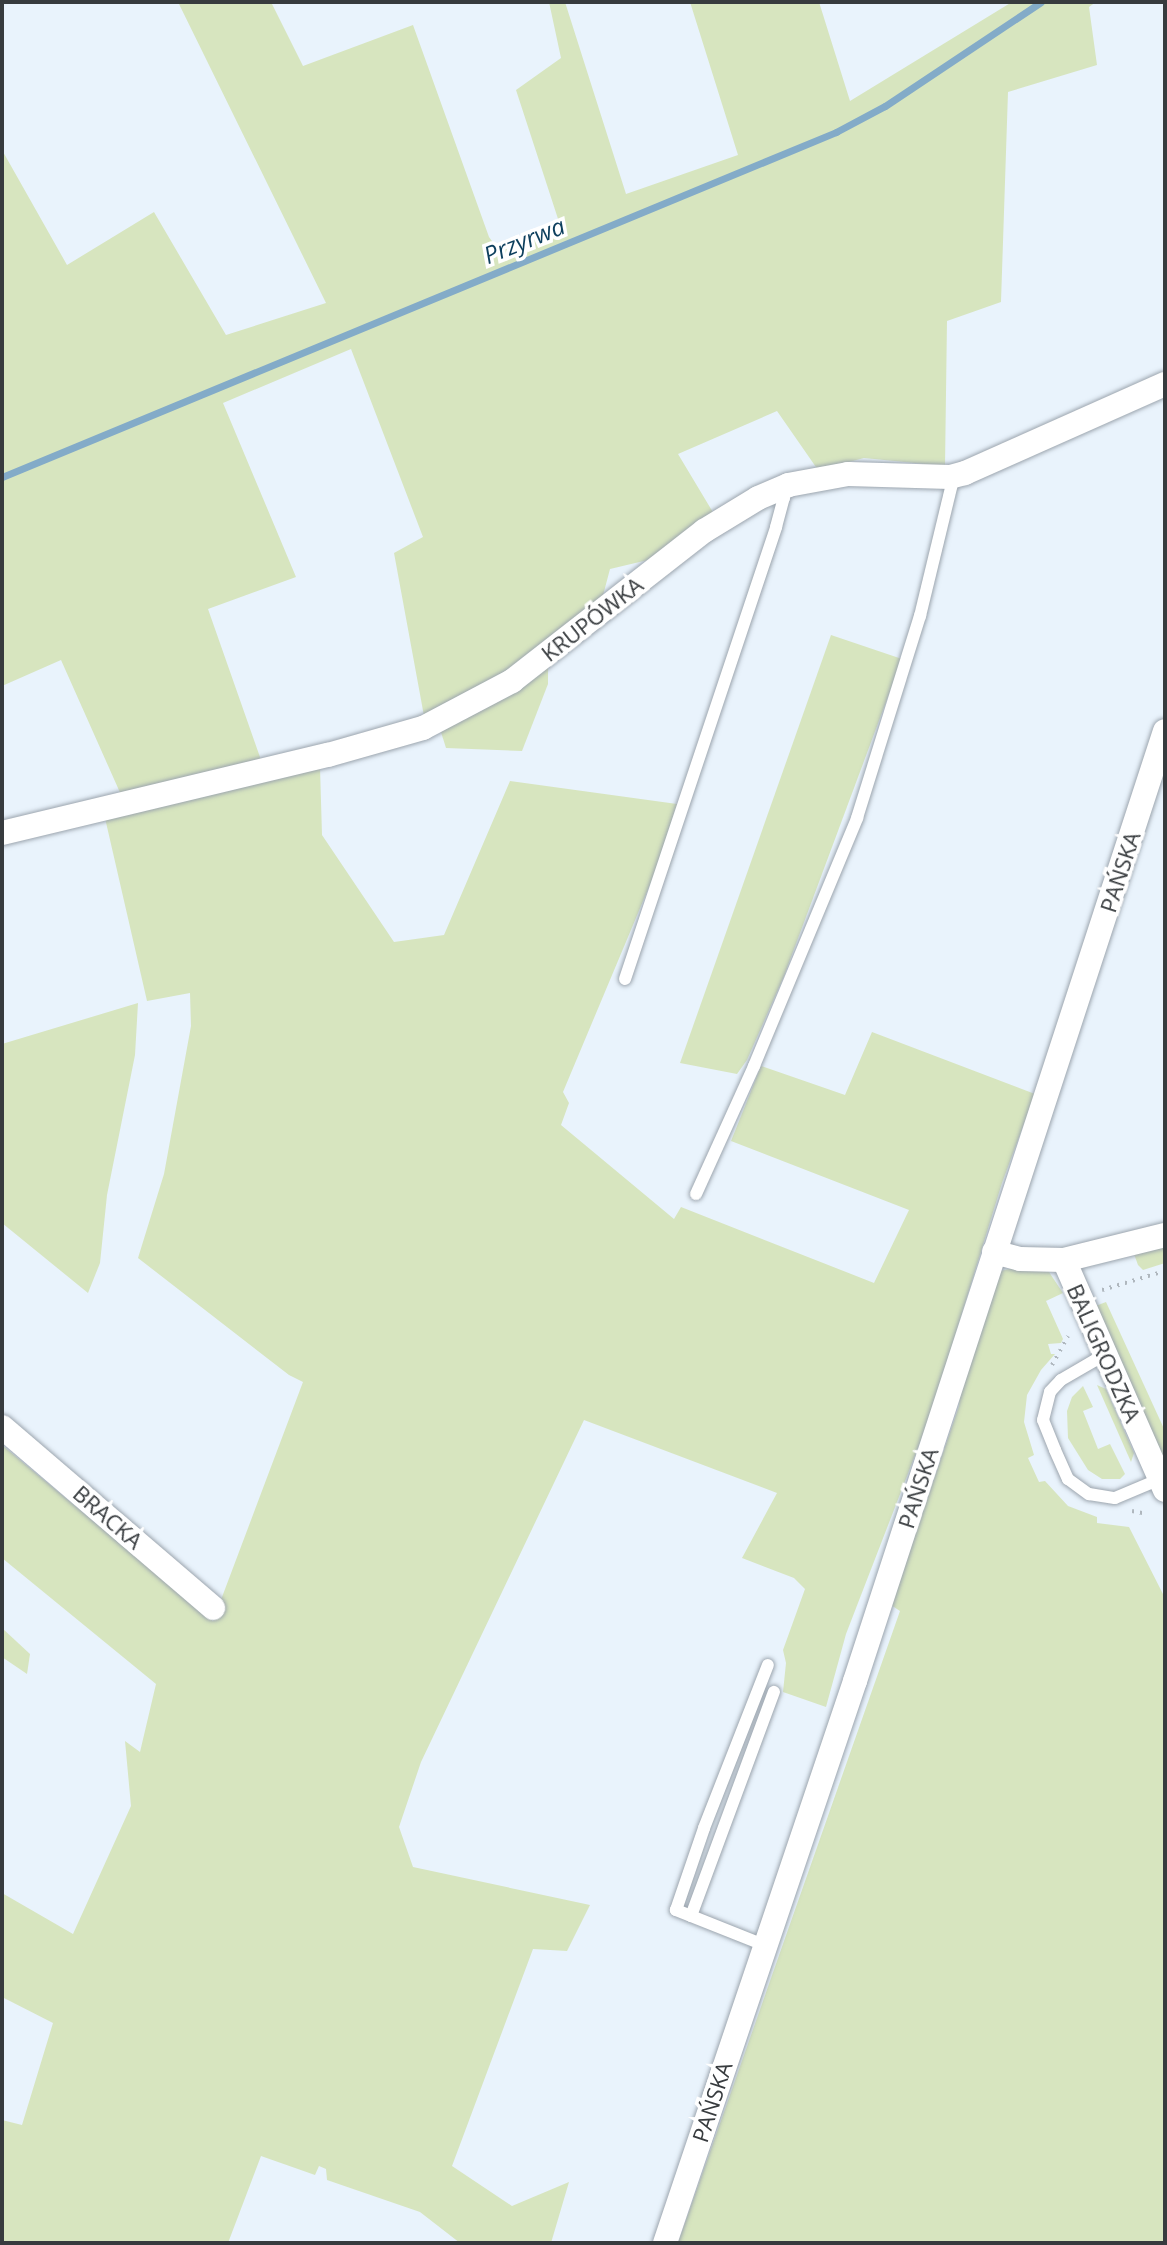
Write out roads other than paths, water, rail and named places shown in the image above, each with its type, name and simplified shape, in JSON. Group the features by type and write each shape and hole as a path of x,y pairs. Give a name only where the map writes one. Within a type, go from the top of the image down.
{"street":[{"name":"KRUPÓWKA","path":"2,833 337,753 423,728 454,715 512,681 728,514 780,489 848,474 954,475 1165,384"},
{"name":"PAŃSKA","path":"665,2243 855,1681 1165,731"},
{"path":"994,1252 1020,1259 1064,1260 1165,1235"},
{"name":"BALIGRODZKA","path":"1064,1260 1162,1484"},
{"name":"BRACKA","path":"2,1427 213,1608"}],"lane":[{"path":"696,1194 754,1066 857,818 920,616 954,475"},
{"path":"625,979 771,541 784,498 780,489"},
{"path":"1104,1355 1061,1380 1050,1392 1043,1420 1068,1479 1089,1494 1115,1498 1162,1484"},
{"path":"764,1945 676,1910 768,1665"},
{"path":"691,1916 774,1692"}],"waterway":[{"name":"Przyrwa","path":"2,477 836,132 885,106 1041,2"}]}
